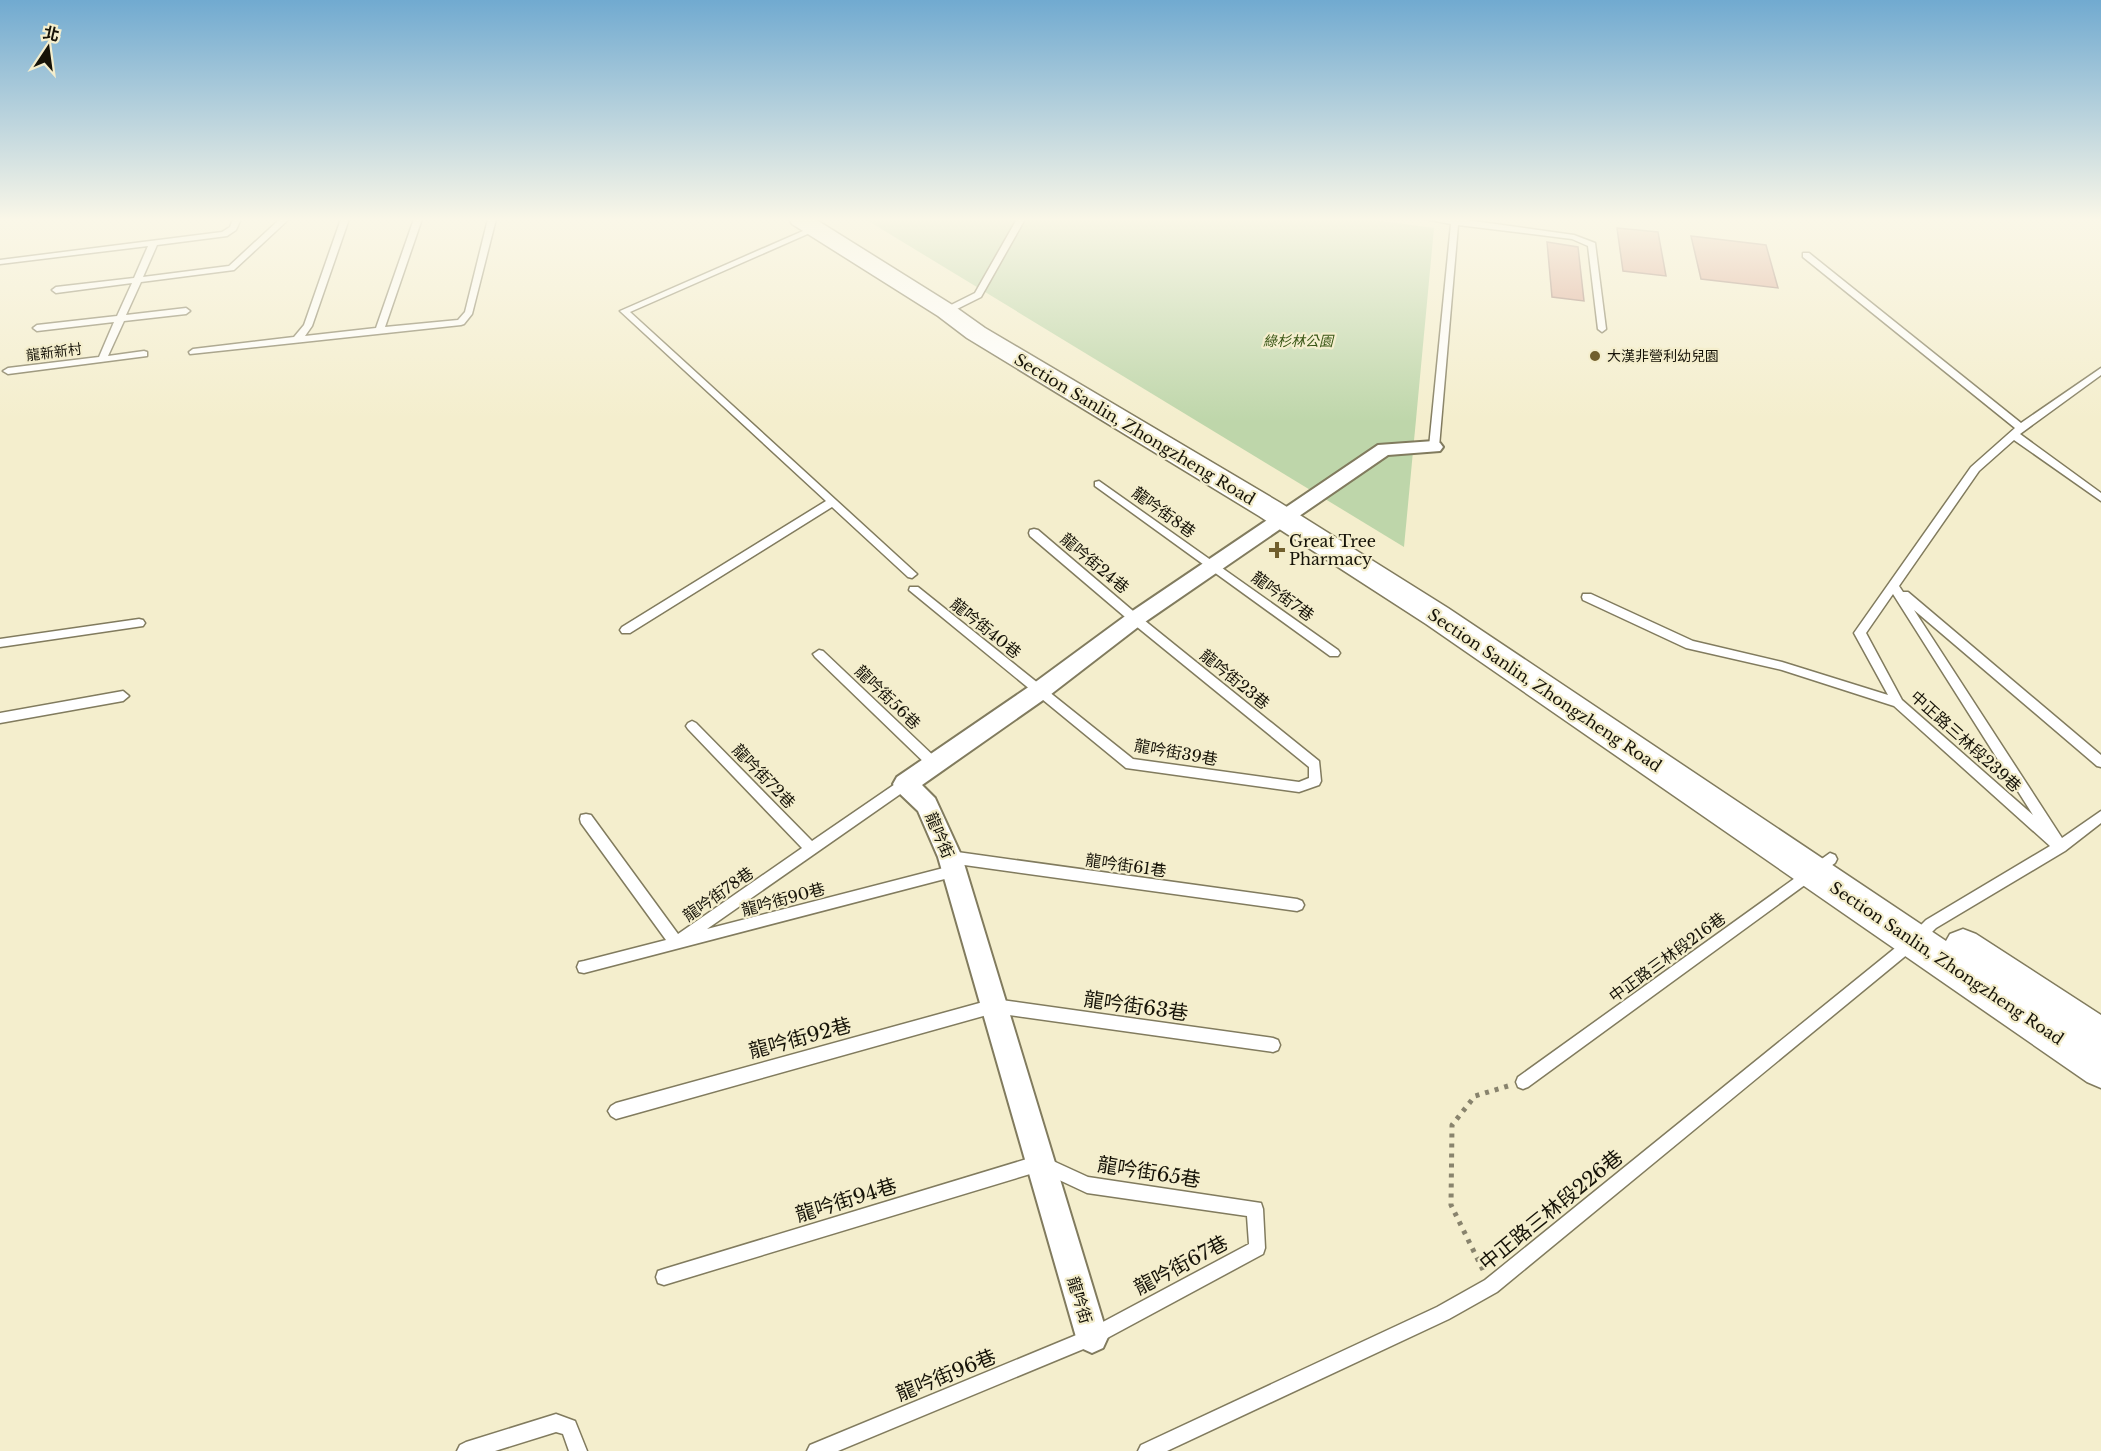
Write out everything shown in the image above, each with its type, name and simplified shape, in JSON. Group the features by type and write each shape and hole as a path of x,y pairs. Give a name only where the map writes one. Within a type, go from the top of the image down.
{"main road":[{"name":"Section Sanlin, Zhongzheng Road","path":"918,287 1287,514 1437,616 1923,932 2101,1038"},
{"name":"Section Sanlin, Zhongzheng Road","path":"1923,932 2101,1068"}],"street":[{"path":"905,784 1038,692 1135,619 1384,450 1434,447"},
{"name":"龍吟街","path":"905,784 927,805 953,864 1092,1337"}],"lane":[{"path":"56,290 81,287"},
{"name":"龍新新村","path":"102,360 136,287"},
{"path":"297,339 308,326 322,287"},
{"path":"380,330 395,287"},
{"path":"193,352 461,322 469,312 475,287"},
{"path":"674,287 624,310 912,574"},
{"path":"967,317 983,287"},
{"path":"1434,447 1449,287"},
{"path":"1597,287 1602,329"},
{"path":"1844,287 2101,498"},
{"name":"龍新新村","path":"37,328 186,311"},
{"name":"龍新新村","path":"8,371 144,354"},
{"name":"中正路三林段239巷","path":"2060,847 1898,703 1860,633 1975,469 2018,432 2101,371"},
{"name":"龍吟街8巷","path":"1099,484 1213,565"},
{"path":"626,630 833,502"},
{"name":"龍吟街24巷","path":"1034,533 1135,619"},
{"name":"龍吟街7巷","path":"1213,565 1334,653"},
{"path":"1894,587 2101,762"},
{"name":"中正路三林段239巷","path":"1894,587 2060,847"},
{"name":"龍吟街40巷","path":"914,590 1038,692"},
{"path":"1587,597 1690,645 1782,666 1898,703"},
{"name":"龍吟街23巷","path":"1135,619 1315,765"},
{"path":"0,643 139,623"},
{"name":"龍吟街56巷","path":"819,654 934,764"},
{"name":"龍吟街39巷","path":"1038,692 1130,764 1299,787 1315,781 1315,765"},
{"path":"0,718 123,696"},
{"name":"龍吟街72巷","path":"692,726 811,849"},
{"name":"龍吟街78巷","path":"586,819 676,943 905,784"},
{"path":"1923,932 2060,847 2101,816"},
{"name":"龍吟街61巷","path":"953,864 1297,905"},
{"name":"龍吟街90巷","path":"584,967 953,864"},
{"name":"中正路三林段216巷","path":"1523,1082 1822,866"},
{"name":"中正路三林段226巷","path":"1147,1451 1443,1313 1491,1286 1923,932"},
{"name":"龍吟街63巷","path":"994,1006 1273,1045"},
{"name":"龍吟街92巷","path":"616,1111 994,1006"},
{"name":"龍吟街65巷","path":"1040,1162 1087,1185 1255,1209"},
{"name":"龍吟街94巷","path":"664,1277 1040,1162"},
{"name":"龍吟街67巷","path":"1092,1337 1257,1248 1255,1209"},
{"name":"龍吟街96巷","path":"816,1451 1092,1337"},
{"path":"466,1451 556,1424 569,1427 578,1451"}],"path":[{"path":"1491,1286 1451,1205 1452,1125 1475,1096 1523,1082"}],"green space":[{"name":"綠杉林公園","path":"976,287 1428,287 1404,547"}],"building":[{"path":"1551,287 1582,287 1584,301 1552,297"}],"place":[{"name":"大漢非營利幼兒園","path":"1595,356"},
{"name":"Great Tree Pharmacy","path":"1277,550"}]}
